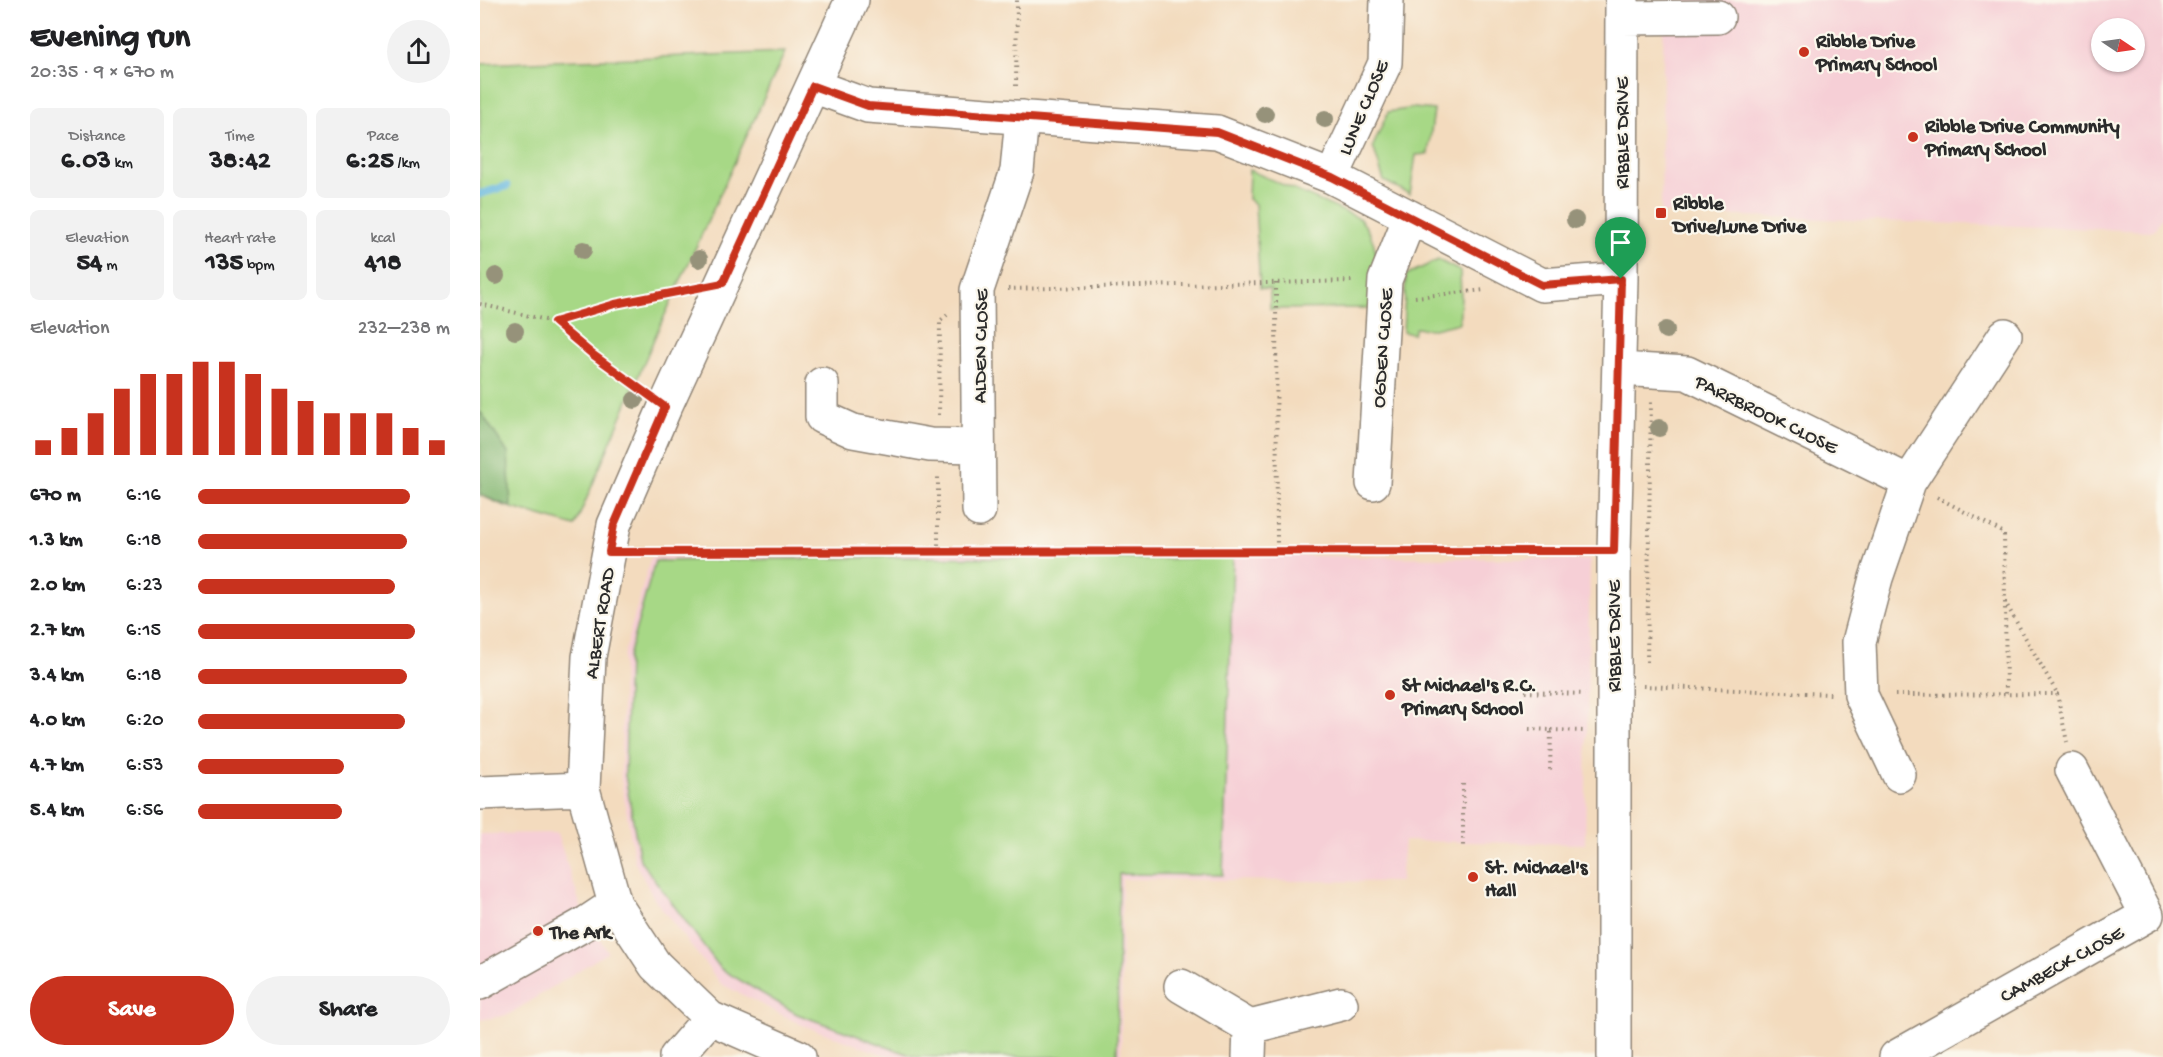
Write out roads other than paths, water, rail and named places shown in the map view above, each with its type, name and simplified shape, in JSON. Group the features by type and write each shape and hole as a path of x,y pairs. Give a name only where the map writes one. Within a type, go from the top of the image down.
{"street":[{"name":"ALBERT ROAD","path":"799,1057 710,1018 656,965 615,904 583,789 590,657 614,525 665,407 852,0"},
{"name":"LUNE CLOSE","path":"1332,177 1385,63 1387,0"},
{"path":"1622,9 1718,17"},
{"name":"RIBBLE DRIVE","path":"1614,1057 1614,551 1621,279 1622,9"},
{"path":"813,86 868,106 1217,132 1332,177 1542,285 1621,279"},
{"name":"ALDEN CLOSE","path":"979,510 977,290 1017,171 1018,117"},
{"name":"OGDEN CLOSE","path":"1373,483 1385,280 1410,217"},
{"path":"1899,775 1861,695 1859,642 1876,578 1909,482 2005,335"},
{"name":"PARRBROOK CLOSE","path":"1619,369 1687,373 1909,482"},
{"path":"822,384 822,417 853,431 939,445 978,446"},
{"name":"CAMBECK CLOSE","path":"1896,1057 2147,915 2072,770"},
{"path":"480,793 583,789"},
{"path":"480,983 588,922 615,904"},
{"path":"1181,986 1249,1042 1341,1004"},
{"path":"676,1057 710,1018"}],"waterway":[{"path":"480,194 507,186"}],"place":[{"name":"Ribble Drive Primary School","path":"1804,52"},
{"name":"Ribble Drive Community Primary School","path":"1913,137"},
{"name":"Ribble Drive/Lune Drive","path":"1661,213"},
{"name":"St Michael's R.C. Primary School","path":"1390,695"},
{"name":"St. Michael's Hall","path":"1473,877"},
{"name":"The Ark","path":"538,931"}]}
